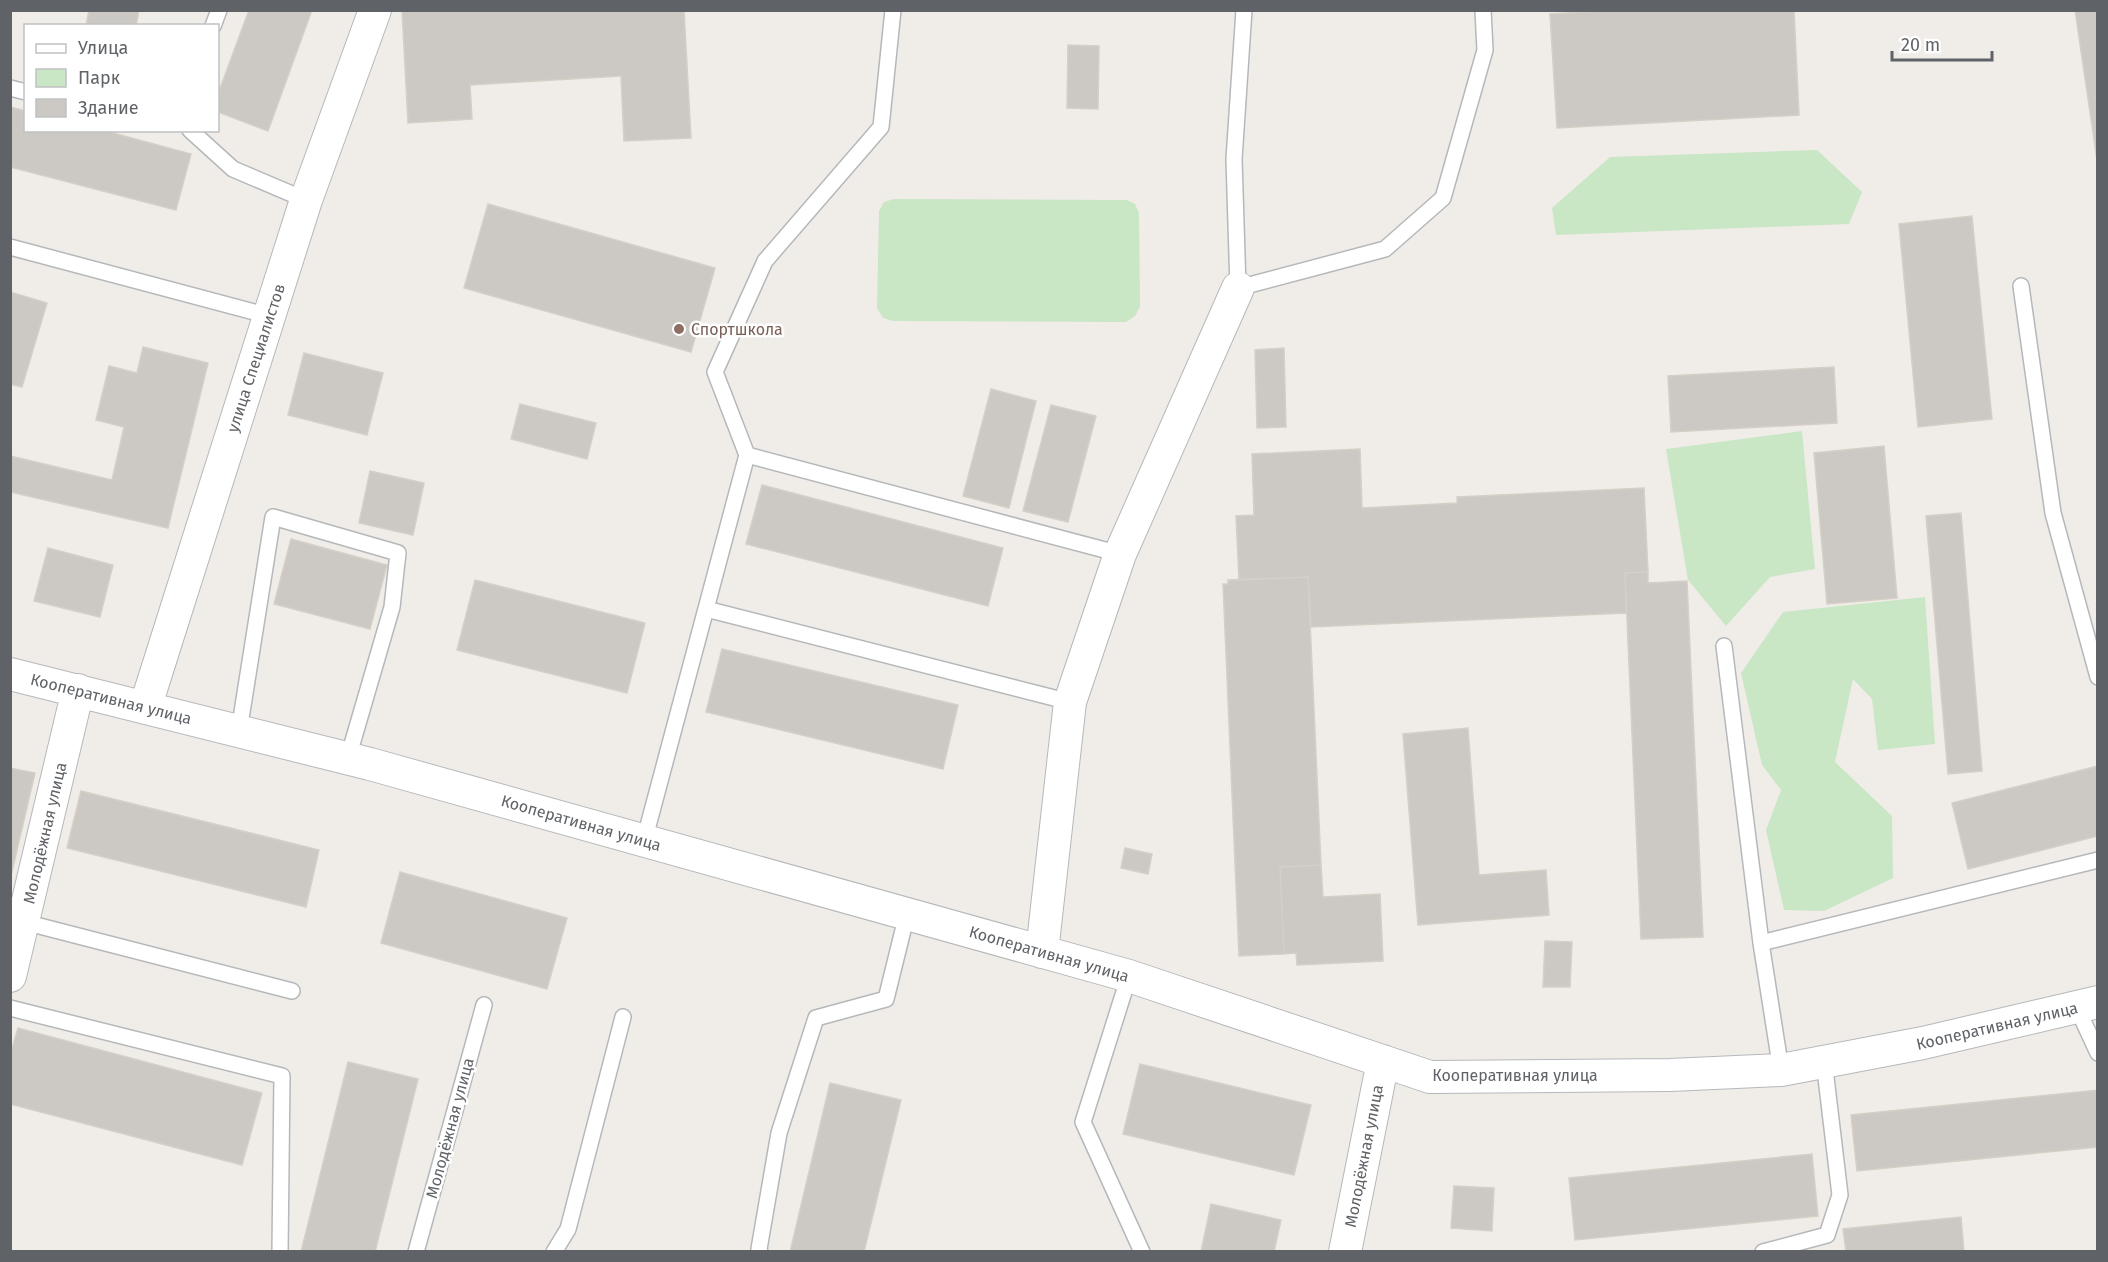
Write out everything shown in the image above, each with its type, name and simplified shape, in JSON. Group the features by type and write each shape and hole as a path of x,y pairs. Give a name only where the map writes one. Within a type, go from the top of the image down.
{"street":[{"name":"улица Специалистов","path":"145,708 306,200 375,10"},
{"path":"1042,952 1070,702 1120,554 1238,288"},
{"name":"Кооперативная улица","path":"10,674 348,758 1129,976 1430,1077 1670,1075 1781,1070 1923,1043 2087,1005"},
{"name":"Молодёжная улица","path":"10,976 78,690"},
{"name":"Молодёжная улица","path":"1345,1251 1383,1061"}],"lane":[{"path":"644,840 747,455 715,372 765,261 881,127 893,10"},
{"path":"1244,10 1234,159 1238,288 1385,249 1443,198 1485,50 1483,10"},
{"path":"192,132 233,169 306,200"},
{"path":"10,247 269,316"},
{"path":"2021,286 2053,513 2097,677"},
{"path":"747,455 1120,554"},
{"path":"239,731 273,517 398,553 392,607 348,758"},
{"path":"706,609 1070,702"},
{"path":"1724,646 1761,943 1781,1070"},
{"path":"1761,943 2097,860"},
{"path":"760,1251 779,1133 816,1018 886,999 907,914"},
{"path":"24,922 292,991"},
{"path":"1129,976 1083,1122 1142,1251"},
{"name":"Молодёжная улица","path":"416,1251 484,1005"},
{"path":"2087,1005 2097,1053"},
{"path":"10,1008 282,1076 280,1251"},
{"path":"554,1251 568,1229 622,1017"},
{"path":"1763,1251 1827,1236 1840,1195 1824,1061"}],"green space":[{"path":"1817,150 1862,192 1849,224 1556,235 1552,208 1610,157"},
{"path":"894,199 1127,200 1135,204 1139,213 1140,307 1135,316 1126,322 893,321 883,318 877,308 879,211 884,202"},
{"path":"1802,431 1815,569 1770,577 1726,626 1688,580 1666,449"},
{"path":"1925,597 1935,744 1878,750 1872,699 1853,679 1835,762 1892,816 1893,878 1824,911 1784,910 1766,830 1781,790 1762,765 1741,673 1783,612"}],"building":[{"path":"89,10 139,10 136,24 86,24"},
{"path":"249,10 312,10 268,131 219,112 219,91"},
{"path":"402,10 684,10 691,138 624,141 621,76 470,85 472,119 408,123"},
{"path":"1618,10 1794,10 1799,115 1557,128 1550,14"},
{"path":"2075,10 2098,10 2098,167"},
{"path":"1068,45 1099,46 1098,109 1067,108"},
{"path":"10,107 24,110 24,132 109,132 191,154 176,210 10,167"},
{"path":"488,204 715,268 691,352 464,288"},
{"path":"1972,216 1992,419 1918,427 1899,224"},
{"path":"10,292 47,303 22,387 10,384"},
{"path":"143,347 208,363 168,528 10,492 10,456 112,480 124,427 96,420 109,366 137,373"},
{"path":"1284,348 1286,427 1257,428 1255,350"},
{"path":"304,353 383,373 367,435 288,415"},
{"path":"1834,367 1837,423 1671,432 1668,376"},
{"path":"991,389 1036,401 1009,508 963,496"},
{"path":"520,404 596,423 587,459 511,439"},
{"path":"1051,405 1096,416 1068,522 1023,511"},
{"path":"1884,446 1897,598 1827,604 1814,453"},
{"path":"1360,449 1362,508 1457,503 1457,497 1644,488 1648,572 1625,573 1626,613 1311,627 1308,577 1239,580 1236,516 1254,515 1252,454"},
{"path":"370,471 424,483 413,535 359,523"},
{"path":"762,485 1003,548 988,606 746,544"},
{"path":"1961,513 1982,771 1948,774 1926,516"},
{"path":"291,539 387,565 370,629 274,604"},
{"path":"48,548 113,565 100,617 34,601"},
{"path":"1648,572 1648,583 1687,581 1703,937 1641,939 1625,573"},
{"path":"1308,577 1321,865 1280,867 1284,954 1239,956 1223,584 1228,584 1228,580"},
{"path":"475,580 645,623 627,693 457,650"},
{"path":"722,649 958,705 943,769 706,712"},
{"path":"1468,728 1479,875 1546,870 1549,915 1418,925 1403,734"},
{"path":"2098,766 2098,836 1968,869 1952,803"},
{"path":"10,768 35,773 10,880"},
{"path":"81,791 319,850 306,907 67,848"},
{"path":"1125,848 1152,854 1148,874 1121,868"},
{"path":"1321,865 1323,897 1380,894 1383,961 1297,965 1296,953 1284,954 1280,867"},
{"path":"400,872 567,918 547,989 381,943"},
{"path":"1545,941 1572,942 1570,987 1543,987"},
{"path":"18,1028 262,1093 242,1165 10,1104 10,1055"},
{"path":"348,1062 418,1079 375,1252 301,1252"},
{"path":"1140,1064 1311,1105 1294,1175 1123,1134"},
{"path":"830,1083 901,1100 864,1252 790,1252"},
{"path":"2098,1090 2098,1147 1857,1171 1851,1115"},
{"path":"1812,1154 1818,1216 1575,1240 1569,1178"},
{"path":"1454,1186 1494,1188 1492,1231 1451,1228"},
{"path":"1211,1204 1281,1220 1274,1252 1201,1252"},
{"path":"1961,1217 1964,1252 1846,1252 1843,1229"}],"place":[{"name":"Спортшкола","path":"679,329"}]}
